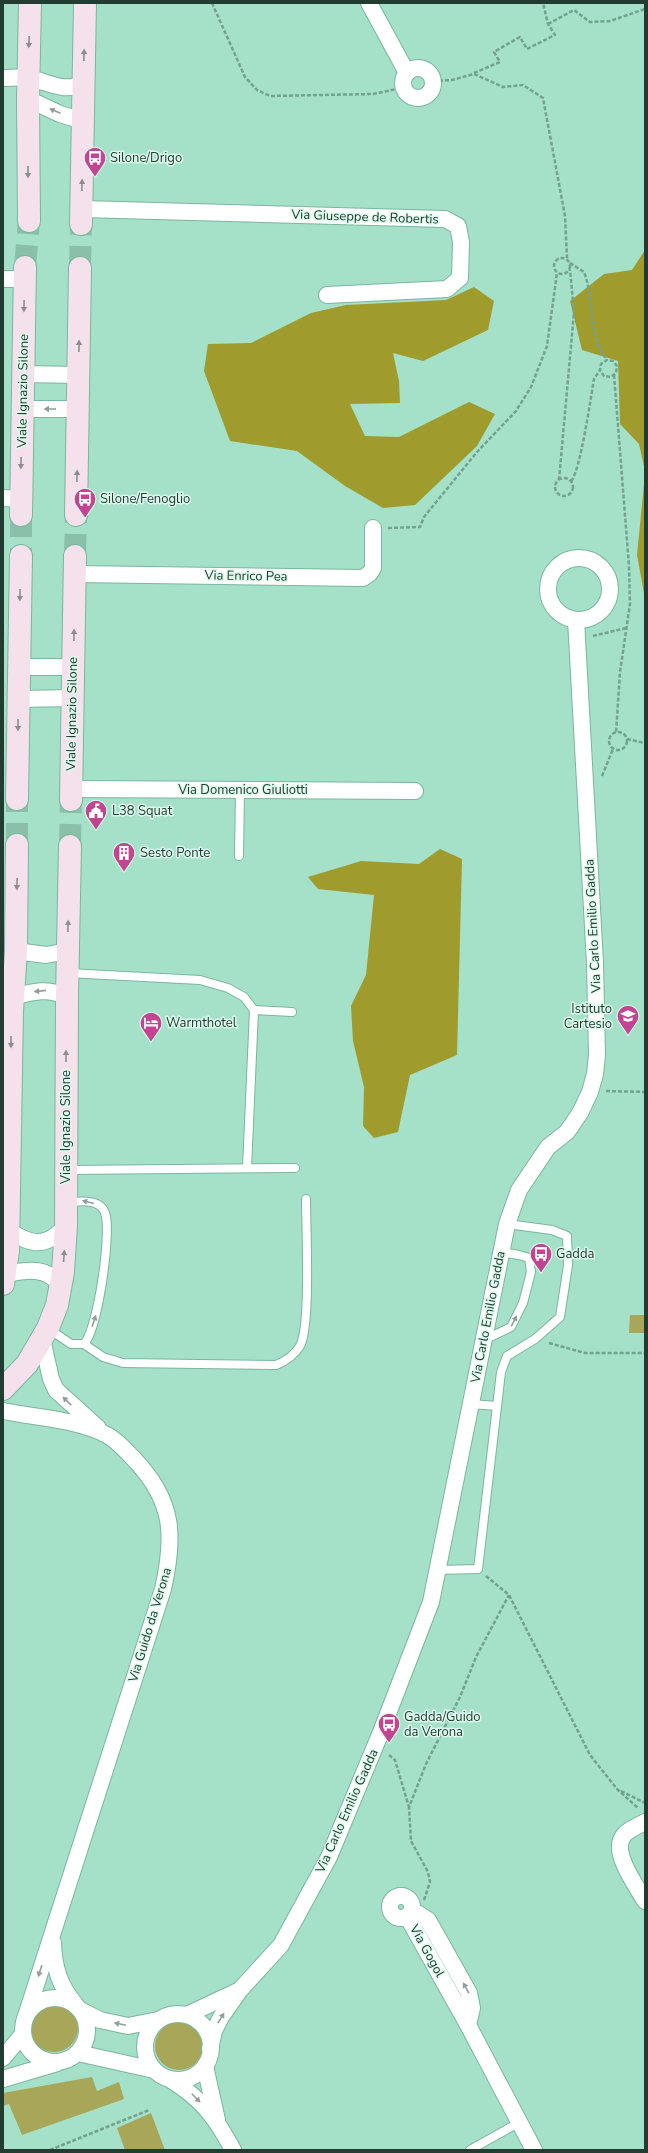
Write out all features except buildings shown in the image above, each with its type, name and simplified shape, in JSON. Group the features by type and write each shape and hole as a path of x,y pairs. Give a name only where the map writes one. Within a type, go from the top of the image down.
{"street":[{"path":"29,221 28,89 30,3"},
{"path":"81,216 85,3"},
{"path":"369,3 405,80 410,96 421,98 430,92 433,81 431,76 422,68 411,69 405,80"},
{"path":"3,78 28,89 60,114 83,120"},
{"path":"28,89 76,87 83,83"},
{"name":"Via Giuseppe de Robertis","path":"81,216 445,219 458,226 461,242 460,278 447,289 327,295"},
{"path":"76,515 80,268"},
{"path":"3,279 25,273"},
{"name":"Viale Ignazio Silone","path":"15,504 22,409 25,273"},
{"path":"23,374 78,374"},
{"path":"22,409 78,409"},
{"name":"Via Enrico Pea","path":"75,565 363,578 370,573 373,568 373,528"},
{"path":"18,799 18,667 21,556"},
{"name":"Viale Ignazio Silone","path":"71,795 75,565"},
{"name":"Via Carlo Emilio Gadda","path":"210,2049 217,2024 240,1990 281,1945 305,1904 328,1857 375,1747 431,1602 471,1404 482,1341 507,1224 519,1190 532,1169 548,1147 567,1132 580,1112 590,1092 597,1055 595,963 576,620"},
{"path":"18,667 73,667"},
{"path":"18,699 72,698"},
{"name":"Via Domenico Giuliotti","path":"71,795 240,790 415,791"},
{"name":"Viale Ignazio Silone","path":"3,1389 27,1364 45,1334 55,1312 61,1286 66,1226 67,973 70,846"},
{"path":"12,855 16,951 9,1010 7,1080 8,1230 4,1279 24,1271 38,1271 50,1275 61,1286"},
{"path":"16,951 46,955 68,951"},
{"path":"9,1010 46,991 57,992 67,997"},
{"path":"8,1230 25,1240 39,1243 53,1238 66,1226"},
{"path":"45,1334 51,1379 56,1390 86,1418 108,1435"},
{"name":"Via Guido da Verona","path":"3,1411 70,1423 108,1435 119,1444 153,1481 167,1515 171,1546 163,1589 26,2016"},
{"path":"643,1816 624,1835 618,1847 621,1857 645,1901"},
{"name":"Via Gogol","path":"414,1915 428,1920 469,1993 472,2013 468,2025 534,2150"},
{"name":"Via Guido da Verona","path":"52,1934 53,1958 58,1978 65,1992 79,2008"},
{"name":"Via Carlo Emilio Gadda","path":"187,2014 240,1990"},
{"path":"3,2058 23,2034 26,2016 38,2002 47,1998 64,1999 100,2020 128,2026 158,2020 170,2014 187,2014 194,2017 206,2027 209,2034 210,2049 205,2066 218,2121 233,2150"},
{"path":"3,2079 64,2061 78,2053 84,2046 88,2028 79,2008"},
{"path":"154,2070 147,2059 145,2040 150,2028 158,2020"},
{"path":"23,2034 31,2051 38,2057 46,2061 64,2061"},
{"path":"78,2053 154,2070 195,2097 218,2121"},
{"path":"171,2080 183,2080 192,2077 205,2066"}],"lane":[{"path":"239,856 240,790"},
{"path":"67,973 200,980 228,988 244,997 254,1010 247,1168"},
{"path":"254,1010 292,1012"},
{"path":"66,1170 296,1168"},
{"path":"45,1334 71,1344 84,1344 104,1357 128,1363 276,1366 287,1360 300,1346 306,1322 306,1199"},
{"path":"66,1203 87,1201 99,1206 105,1213 106,1234 101,1294 96,1318 88,1339 84,1344"},
{"path":"437,1570 478,1569 501,1372 507,1356 535,1339 560,1317 568,1265 567,1236 552,1230 507,1224"},
{"path":"482,1341 511,1327 523,1303 531,1272 529,1258 519,1254 501,1252"},
{"path":"471,1404 497,1406"},
{"path":"470,2150 520,2122"}],"path":[{"path":"212,3 245,77 257,90 270,96 373,94 405,80"},
{"path":"433,81 452,80 474,74 500,62 494,52 520,37 527,49 555,34 548,24 543,3"},
{"path":"548,24 574,10 590,22 610,21 645,9"},
{"path":"474,74 503,87 523,85 543,98 565,216 567,258 570,263 584,272 590,294 594,338 607,360"},
{"path":"373,528 420,527 424,517 477,452 516,411 531,387 547,346 557,273 554,268 555,261 560,257 567,258"},
{"path":"570,263 574,312 559,480 555,485 556,490 563,496 571,492 571,481 574,478 580,455 594,379 600,370 601,364 607,360 613,361 617,366 616,373 614,375 629,566 630,604 620,672 616,733"},
{"path":"557,273 564,274 570,270"},
{"path":"600,370 604,376 611,377 614,375"},
{"path":"559,480 566,478 571,481"},
{"path":"577,640 626,628"},
{"path":"616,733 624,735 626,739 626,745 622,749 614,749 609,742 611,736 616,733"},
{"path":"626,739 645,743"},
{"path":"590,1092 645,1092"},
{"path":"535,1339 586,1353 645,1353"},
{"path":"478,1569 509,1595 590,1755 617,1790 643,1816"},
{"path":"409,1807 426,1764 460,1697 476,1657 509,1595"},
{"path":"375,1747 395,1760 409,1807 411,1841 428,1872 430,1882 414,1915"},
{"path":"617,1790 645,1803"},
{"path":"50,2150 149,2110"}],"shaded area":[{"path":"645,250 645,471 639,444 620,424 618,361 582,350 570,301 604,274 632,270"},
{"path":"474,287 494,301 488,330 423,361 393,353 399,381 400,403 350,404 365,436 399,437 469,402 495,414 477,446 415,505 383,508 345,486 297,451 230,441 204,371 208,344 251,343 311,313 346,305 446,300"},
{"path":"645,474 645,599 637,555"},
{"path":"440,849 462,859 457,1055 410,1075 398,1132 374,1138 363,1126 364,1087 353,1041 351,1006 366,975 374,895 318,889 308,877 361,861 419,864"},
{"path":"630,1315 645,1315 645,1333 629,1333"},
{"path":"54,2004 63,2006 71,2011 76,2019 78,2028 76,2037 71,2045 63,2050 54,2052 45,2050 37,2045 32,2037 30,2028 32,2019 37,2011 45,2006"},
{"path":"179,2022 188,2024 196,2029 201,2037 203,2046 201,2055 196,2063 188,2068 179,2070 170,2068 162,2063 157,2055 155,2046 157,2037 162,2029 170,2024"},
{"path":"92,2077 97,2091 119,2082 124,2099 22,2135 9,2104 3,2106 3,2093"},
{"path":"151,2113 165,2150 125,2150 117,2128"}],"tunnel":[{"path":"25,267 29,221"},
{"path":"80,268 81,224"},
{"path":"21,515 21,556"},
{"path":"75,556 76,515"},
{"path":"17,799 17,845"},
{"path":"70,846 71,800"}],"place":[{"name":"Silone/Drigo","path":"95,178"},
{"name":"Silone/Fenoglio","path":"85,518"},
{"name":"L38 Squat","path":"96,830"},
{"name":"Sesto Ponte","path":"124,872"},
{"name":"Istituto Cartesio","path":"628,1036"},
{"name":"Warmthotel","path":"151,1042"},
{"name":"Gadda","path":"541,1274"},
{"name":"Gadda/Guido da Verona","path":"389,1744"}]}
